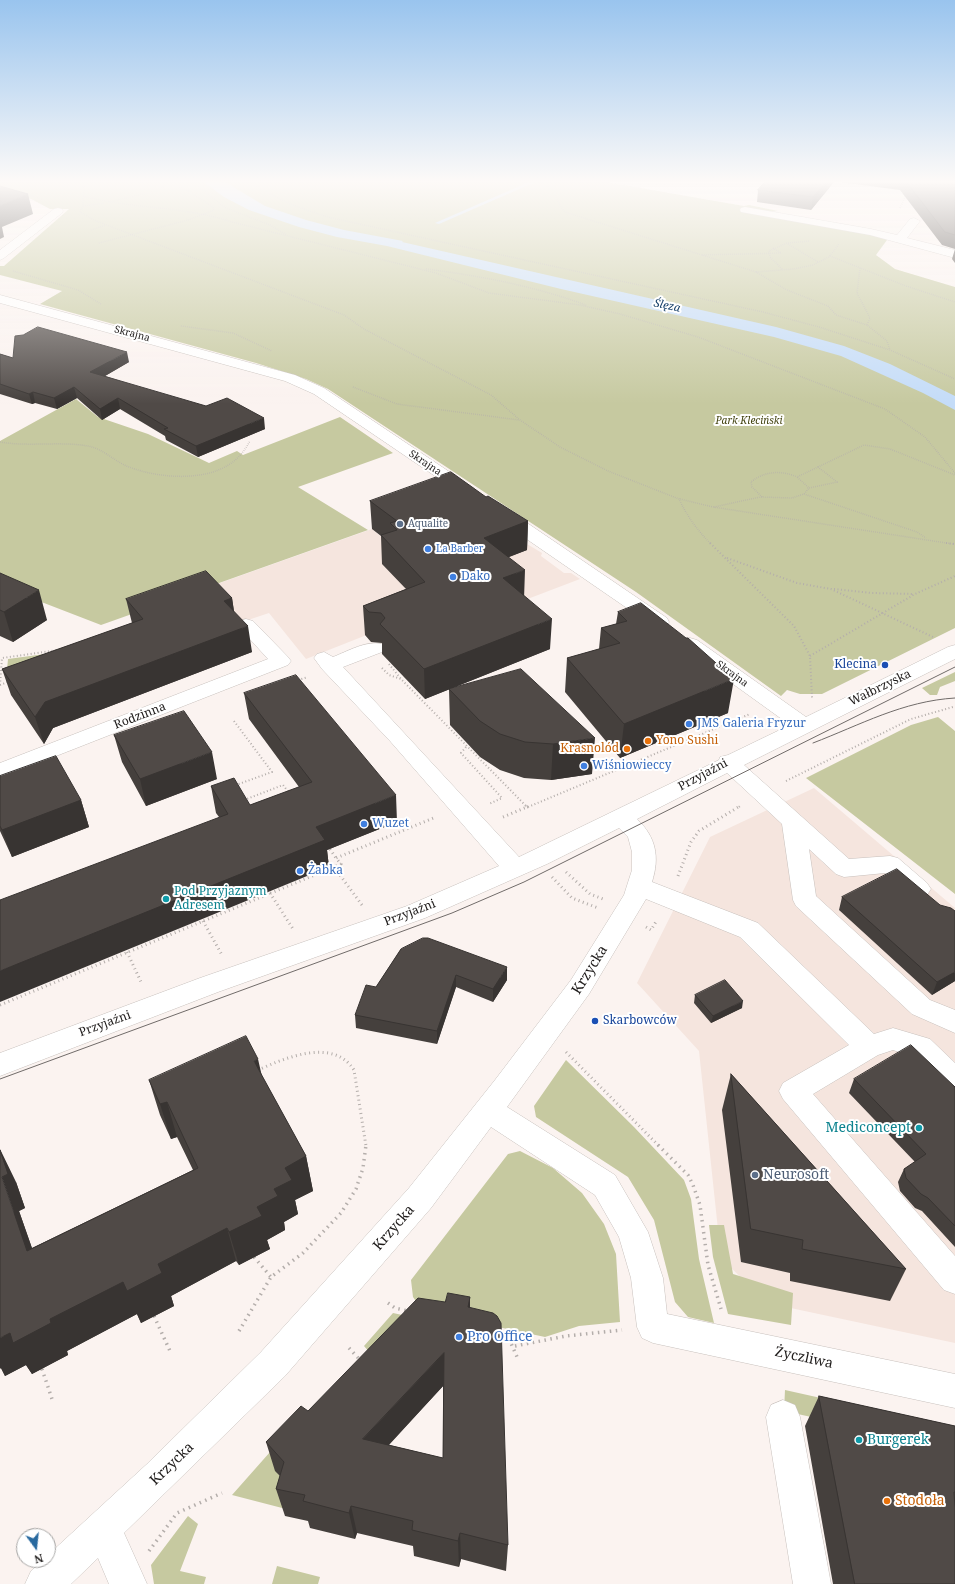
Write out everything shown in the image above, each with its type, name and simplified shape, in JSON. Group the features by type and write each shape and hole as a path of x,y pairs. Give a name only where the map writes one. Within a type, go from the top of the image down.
{"street":[{"name":"Skrajna","path":"0,299 290,378 318,391 674,632 804,725"},
{"name":"Rodzinna","path":"0,771 281,661 246,625"},
{"path":"374,648 326,662 397,736 515,868"},
{"name":"Wałbrzyska","path":"804,725 955,651"},
{"name":"Przyjaźni","path":"0,1065 209,985 416,912 515,868 621,817 804,725"},
{"path":"728,762 844,868 890,864 932,900"},
{"name":"Krzycka","path":"44,1584 160,1476 273,1364 420,1198 488,1110 580,987 634,901 640,887 644,870 644,852 639,834 621,817"},
{"path":"793,821 804,900 921,1007 955,1022"},
{"path":"640,887 749,930 869,1047"},
{"path":"955,1080 920,1047 893,1039 869,1047 793,1091 955,1279"},
{"path":"488,1110 605,1185 633,1232 647,1278 653,1327"},
{"name":"Życzliwa","path":"653,1327 730,1342 955,1391"},
{"path":"783,1417 812,1584"},
{"path":"101,1530 115,1552 138,1570"}],"path":[{"path":"187,256 344,315 364,329 491,395 520,420 560,447 585,460 679,499 713,507 955,544"},
{"path":"368,256 457,280 489,293 620,314 698,337 774,368 885,409 925,437 955,474"},
{"path":"506,256 763,312 853,336 890,350 955,379"},
{"path":"705,256 756,272 787,290 828,306 836,315 867,325 887,341 890,350"},
{"path":"770,256 782,270"},
{"path":"806,256 818,262"},
{"path":"756,272 782,270 818,262 830,256 955,302"},
{"path":"414,268 519,284 558,294 595,309"},
{"path":"860,268 857,292 870,318 867,325"},
{"path":"7,271 24,274 78,290 101,304"},
{"path":"352,386 397,404 520,420"},
{"path":"0,442 8,444 54,443 90,446 129,466 165,474 185,476 226,467 235,460 250,441"},
{"path":"797,477 864,445 890,449 955,474"},
{"path":"713,507 762,497 792,499 804,494 809,488 836,482 830,474 818,467"},
{"path":"762,497 752,487 751,482 759,475 775,473 797,477 809,488"},
{"path":"804,494 917,532 928,539"},
{"path":"679,499 685,512 699,532 727,558 740,574 794,626 810,656 810,697 815,702"},
{"path":"727,558 772,576 831,589 872,593 915,594"},
{"path":"810,656 915,594 955,576"},
{"path":"831,589 936,638"},
{"path":"15,680 0,685 2,658 61,649"},
{"path":"387,662 400,679 466,748 527,807"},
{"path":"389,675 400,679"},
{"path":"510,814 756,711"},
{"path":"228,788 272,772 234,721"},
{"path":"466,748 461,753 502,798 484,806"},
{"path":"237,803 283,786 291,796"},
{"path":"336,858 441,815"},
{"path":"0,1005 341,864 330,849"},
{"path":"334,867 365,910"},
{"path":"562,868 590,894 604,899"},
{"path":"550,874 572,898 604,910"},
{"path":"270,893 296,933"},
{"path":"203,921 224,959"},
{"path":"127,952 144,988"},
{"path":"566,1051 688,1175 695,1186 700,1205 707,1260 730,1342"},
{"path":"239,1331 271,1277 302,1253 341,1213 356,1189 363,1168 366,1144 354,1070 350,1063 327,1053 312,1052 284,1058 257,1070"},
{"path":"254,1257 271,1277"},
{"path":"388,1303 395,1308 414,1313"},
{"path":"154,1316 170,1351"},
{"path":"515,1346 606,1330 653,1327"},
{"path":"497,1332 504,1333 515,1346 518,1359"},
{"path":"349,1348 366,1367"},
{"path":"42,1369 52,1402"},
{"path":"138,1570 149,1550 177,1513 222,1493"}],"shaded area":[{"name":"Dako","path":"372,529 397,550 522,541 542,553 541,556 564,573 571,573 580,579 462,624 445,604 306,659 269,613 236,624 203,589"},
{"path":"814,788 955,908 955,1343 767,1303 721,1258 699,1051 637,983 710,837"}],"green space":[{"name":"Park Kleciński","path":"15,256 877,256 895,269 955,287 955,628 822,694 800,694 787,690 781,696 636,592 328,389 306,379 256,363 40,304 62,291 0,275 0,266 4,266"},
{"path":"76,399 98,417 148,434 209,463 237,451 243,455 340,417 393,453 298,487 368,530 101,625 0,586 0,441"},
{"path":"89,648 91,651 6,681 8,659"},
{"path":"955,672 955,681 940,687 937,695 930,695 922,688"},
{"path":"938,717 955,731 955,894 806,778 911,725"},
{"path":"566,1060 634,1127 684,1180 691,1199 699,1259 714,1323 688,1317 675,1302 654,1220 628,1177 536,1117 534,1106"},
{"path":"520,1151 553,1168 582,1193 604,1224 616,1254 620,1322 579,1326 545,1337 423,1311 413,1297 411,1280 508,1154"},
{"path":"709,1225 724,1225 733,1274 793,1293 791,1325 728,1314 713,1257"},
{"path":"393,1313 416,1318 376,1360 364,1346"},
{"path":"785,1390 933,1423 934,1444 784,1411"},
{"path":"278,1443 289,1455 275,1470 292,1490 286,1509 232,1495"},
{"path":"188,1516 198,1524 180,1571 206,1577 204,1584 154,1584 151,1565"},
{"path":"277,1566 320,1577 318,1584 272,1584"}],"water":[{"name":"Ślęza","path":"427,256 463,256 776,327 844,346 890,364 955,396 955,410 923,393 841,356 774,337 561,289"}],"building":[{"path":"38,327 127,352 90,372 206,406 227,398 264,418 196,446 164,429 168,428 118,398 100,409 74,387 54,398 33,392 29,394 0,384 0,354 13,358 15,336 23,335"},
{"path":"451,472 486,497 488,496 528,521 484,538 525,570 503,578 552,619 424,669 380,624 385,618 381,613 369,612 363,606 425,582 381,535 397,530 390,523 397,521 370,501"},
{"path":"206,571 232,598 224,601 248,626 45,702 35,717 2,669 143,619 126,599"},
{"path":"0,573 39,590 4,612 0,610"},
{"path":"641,603 688,638 734,679 624,724 567,658 620,643 601,628 627,621 618,612"},
{"path":"521,669 595,738 553,744 525,742 500,734 480,721 449,689"},
{"path":"296,675 396,795 316,827 325,840 0,971 0,900 228,814 211,786 234,778 250,805 312,782 244,693"},
{"path":"184,711 212,752 140,779 114,735"},
{"path":"56,756 81,800 2,830 0,826 0,776"},
{"path":"897,869 940,905 951,908 955,911 955,972 937,982 842,897"},
{"path":"423,938 428,938 507,967 493,989 456,975 437,1031 355,1015 366,985 376,987 401,949"},
{"path":"725,980 743,1001 713,1016 695,995"},
{"path":"246,1036 258,1059 254,1061 306,1156 285,1168 292,1180 274,1189 278,1196 257,1207 262,1216 229,1232 227,1228 158,1264 162,1273 127,1291 123,1282 50,1319 51,1323 13,1343 10,1333 0,1338 0,1150 8,1174 2,1177 27,1251 198,1168 167,1102 160,1104 149,1080"},
{"path":"911,1045 955,1087 955,1226 906,1178 904,1169 926,1154 854,1079"},
{"path":"731,1074 906,1269 802,1249 803,1240 751,1229"},
{"path":"448,1293 470,1297 468,1307 493,1313 497,1316 501,1323 508,1545 460,1533 458,1541 412,1530 413,1521 351,1506 349,1513 303,1501 305,1495 276,1489 284,1462 266,1442 301,1406 308,1411 418,1298 445,1302","holes":["444,1353 443,1458 363,1439"]},
{"path":"819,1396 955,1426 955,1584 855,1584"}],"tram line":[{"path":"0,1079 452,913 524,882 955,667"},
{"path":"813,743 900,709 936,700 955,698"}],"place":[{"name":"Aqualite","path":"400,524"},
{"name":"La Barber","path":"428,549"},
{"name":"Dako","path":"453,577"},
{"name":"Klecina","path":"885,665"},
{"name":"JMS Galeria Fryzur","path":"689,724"},
{"name":"Yono Sushi","path":"648,741"},
{"name":"Krasnolód","path":"627,749"},
{"name":"Wiśniowieccy","path":"584,766"},
{"name":"Wuzet","path":"364,824"},
{"name":"Żabka","path":"300,871"},
{"name":"Pod Przyjaznym Adresem","path":"166,899"},
{"name":"Skarbowców","path":"595,1021"},
{"name":"Mediconcept","path":"919,1128"},
{"name":"Neurosoft","path":"755,1175"},
{"name":"Pro Office","path":"459,1337"},
{"name":"Burgerek","path":"859,1440"},
{"name":"Stodoła","path":"887,1501"}]}
